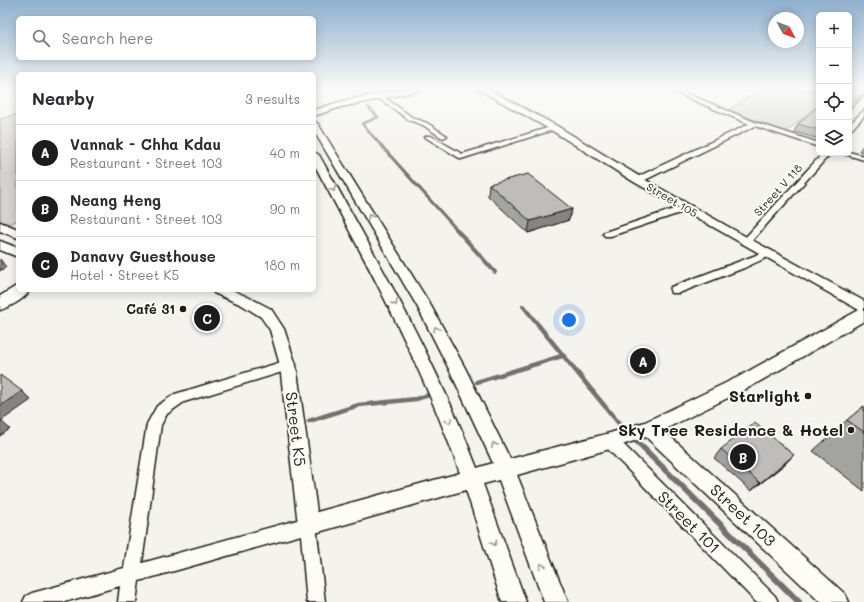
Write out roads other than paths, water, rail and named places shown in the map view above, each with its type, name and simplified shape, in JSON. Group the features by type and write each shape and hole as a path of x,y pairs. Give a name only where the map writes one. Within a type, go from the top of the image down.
{"main road":[{"path":"0,226 16,233"},
{"path":"0,245 16,252"},
{"path":"0,290 16,281"},
{"path":"0,304 19,292"}],"street":[{"path":"408,117 425,124 443,136"},
{"name":"Street 105","path":"534,117 686,208 864,307"},
{"path":"739,117 816,144"},
{"path":"852,126 860,117"},
{"path":"638,180 756,124"},
{"path":"316,127 424,306 459,373 505,469 556,602"},
{"path":"429,137 461,157 554,128"},
{"path":"852,155 864,158"},
{"name":"Street V 118","path":"746,242 824,156"},
{"path":"316,159 399,311 433,383 472,478 514,602"},
{"path":"608,234 686,208"},
{"path":"675,290 740,266 767,254"},
{"name":"Street K5","path":"224,292 247,302 266,313 276,329 288,365 316,602"},
{"path":"32,602 630,435 744,382 864,314"},
{"path":"127,602 154,424 162,410 180,398 288,365"},
{"name":"Street 101","path":"630,435 769,602"},
{"name":"Street 103","path":"630,435 837,602"}],"waterway":[{"path":"378,117 362,124 387,152"},
{"path":"386,151 457,230"},
{"path":"456,229 495,272"},
{"path":"523,306 540,327"},
{"path":"539,326 626,432"},
{"path":"477,382 562,356"},
{"path":"309,421 359,405 416,399 432,394"},
{"path":"631,437 644,449"},
{"path":"643,448 799,602"}],"place":[{"name":"Café 31","path":"183,309"},
{"name":"Danavy Guesthouse","path":"207,318"},
{"name":"Vannak - Chha Kdau","path":"643,361"},
{"name":"Starlight","path":"808,396"},
{"name":"Sky Tree Residence & Hotel","path":"851,430"},
{"name":"Neang Heng","path":"743,457"}]}
